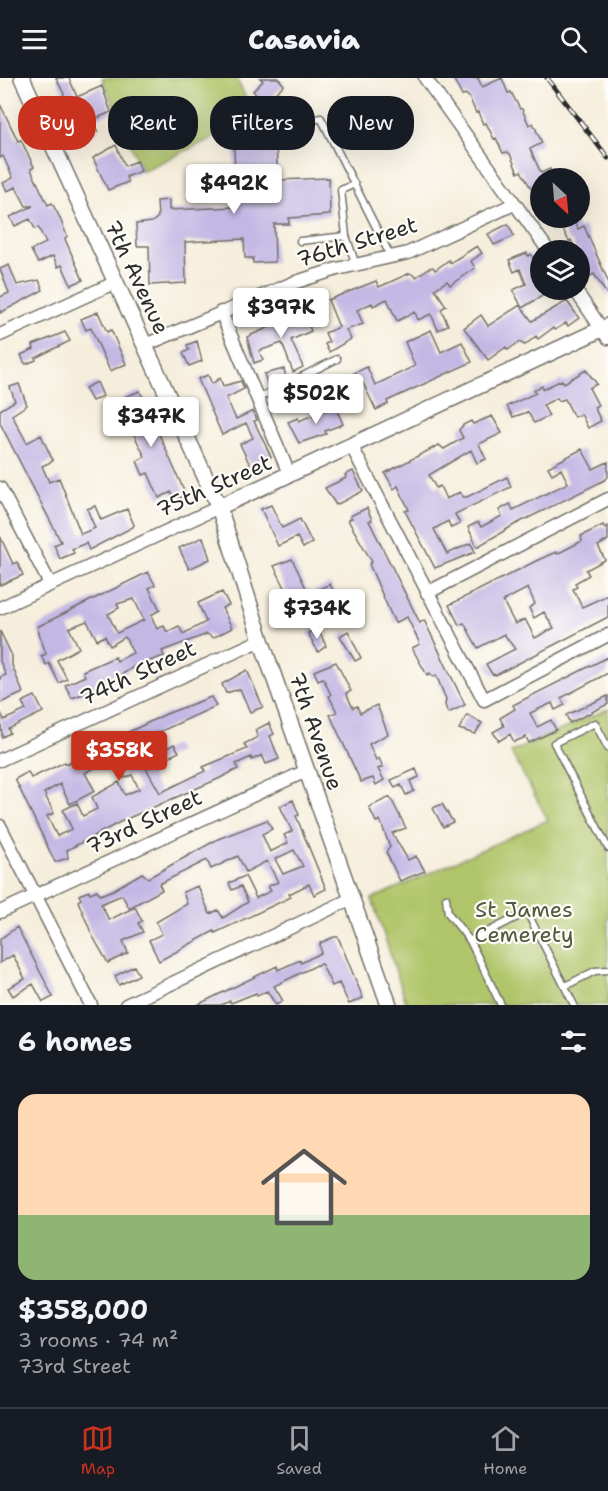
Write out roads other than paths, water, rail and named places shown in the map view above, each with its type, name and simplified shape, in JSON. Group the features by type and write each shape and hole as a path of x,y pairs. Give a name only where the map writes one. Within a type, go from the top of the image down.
{"street":[{"name":"7th Avenue","path":"22,78 114,283 219,507 261,640 389,1005"},
{"path":"425,78 541,240"},
{"name":"76th Street","path":"145,345 293,283 408,253 514,204"},
{"path":"0,335 114,283"},
{"path":"583,300 606,331"},
{"path":"221,312 290,476"},
{"name":"75th Street","path":"0,608 606,331"},
{"path":"352,447 484,700 608,635"},
{"path":"0,488 50,584"},
{"path":"427,593 608,499"},
{"name":"74th Street","path":"0,760 261,640"},
{"name":"73rd Street","path":"0,912 306,771"},
{"path":"0,826 91,1005"},
{"path":"126,1005 351,898"}],"lane":[{"path":"315,119 321,118 391,257"},
{"path":"356,184 341,190 346,236 356,265"},
{"path":"300,241 346,236"},
{"path":"258,398 337,359"},
{"path":"608,748 595,723 554,743 608,848"},
{"path":"446,898 448,913 470,941 501,1005"},
{"path":"470,941 527,912 574,1005"},
{"path":"564,986 595,971 608,970"}],"railway":[{"path":"547,78 608,158"}],"park label":[{"name":"St James Cemerety","path":"524,922"}]}
